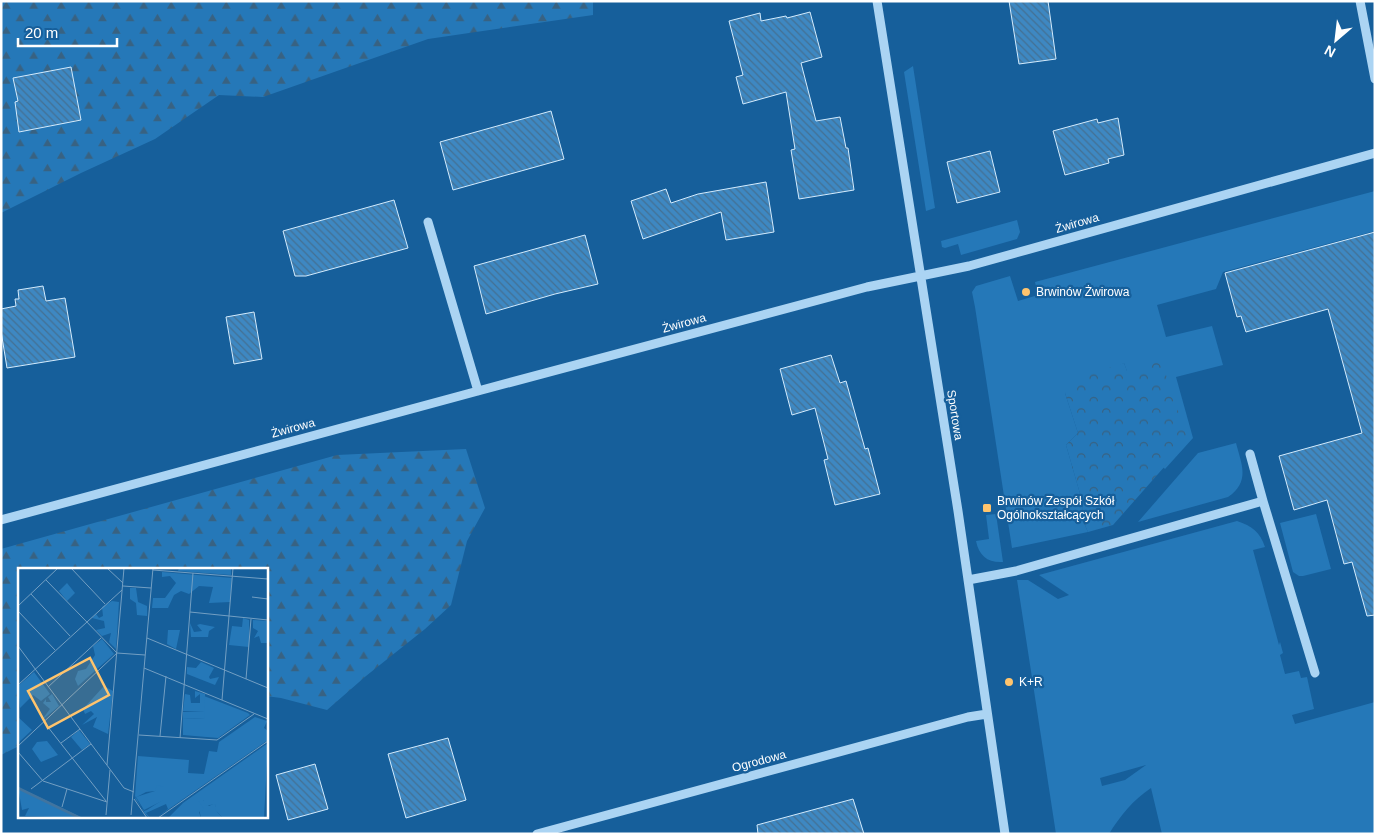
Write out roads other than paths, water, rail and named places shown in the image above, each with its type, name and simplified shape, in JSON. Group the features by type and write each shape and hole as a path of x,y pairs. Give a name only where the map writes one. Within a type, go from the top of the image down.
{"street":[{"name":"Sportowa","path":"878,1 1006,834"},
{"path":"1360,1 1375,79"},
{"name":"Żwirowa","path":"1,520 867,287 969,266 1375,153"},
{"path":"428,222 478,391"},
{"path":"1250,454 1315,673"},
{"path":"968,580 1016,571 1263,501"},
{"name":"Ogrodowa","path":"537,834 958,720 987,714"}],"place":[{"name":"Brwinów Żwirowa","path":"1026,292"},
{"name":"Brwinów Zespół Szkół Ogólnokształcących","path":"987,508"},
{"name":"K+R","path":"1009,682"}]}
